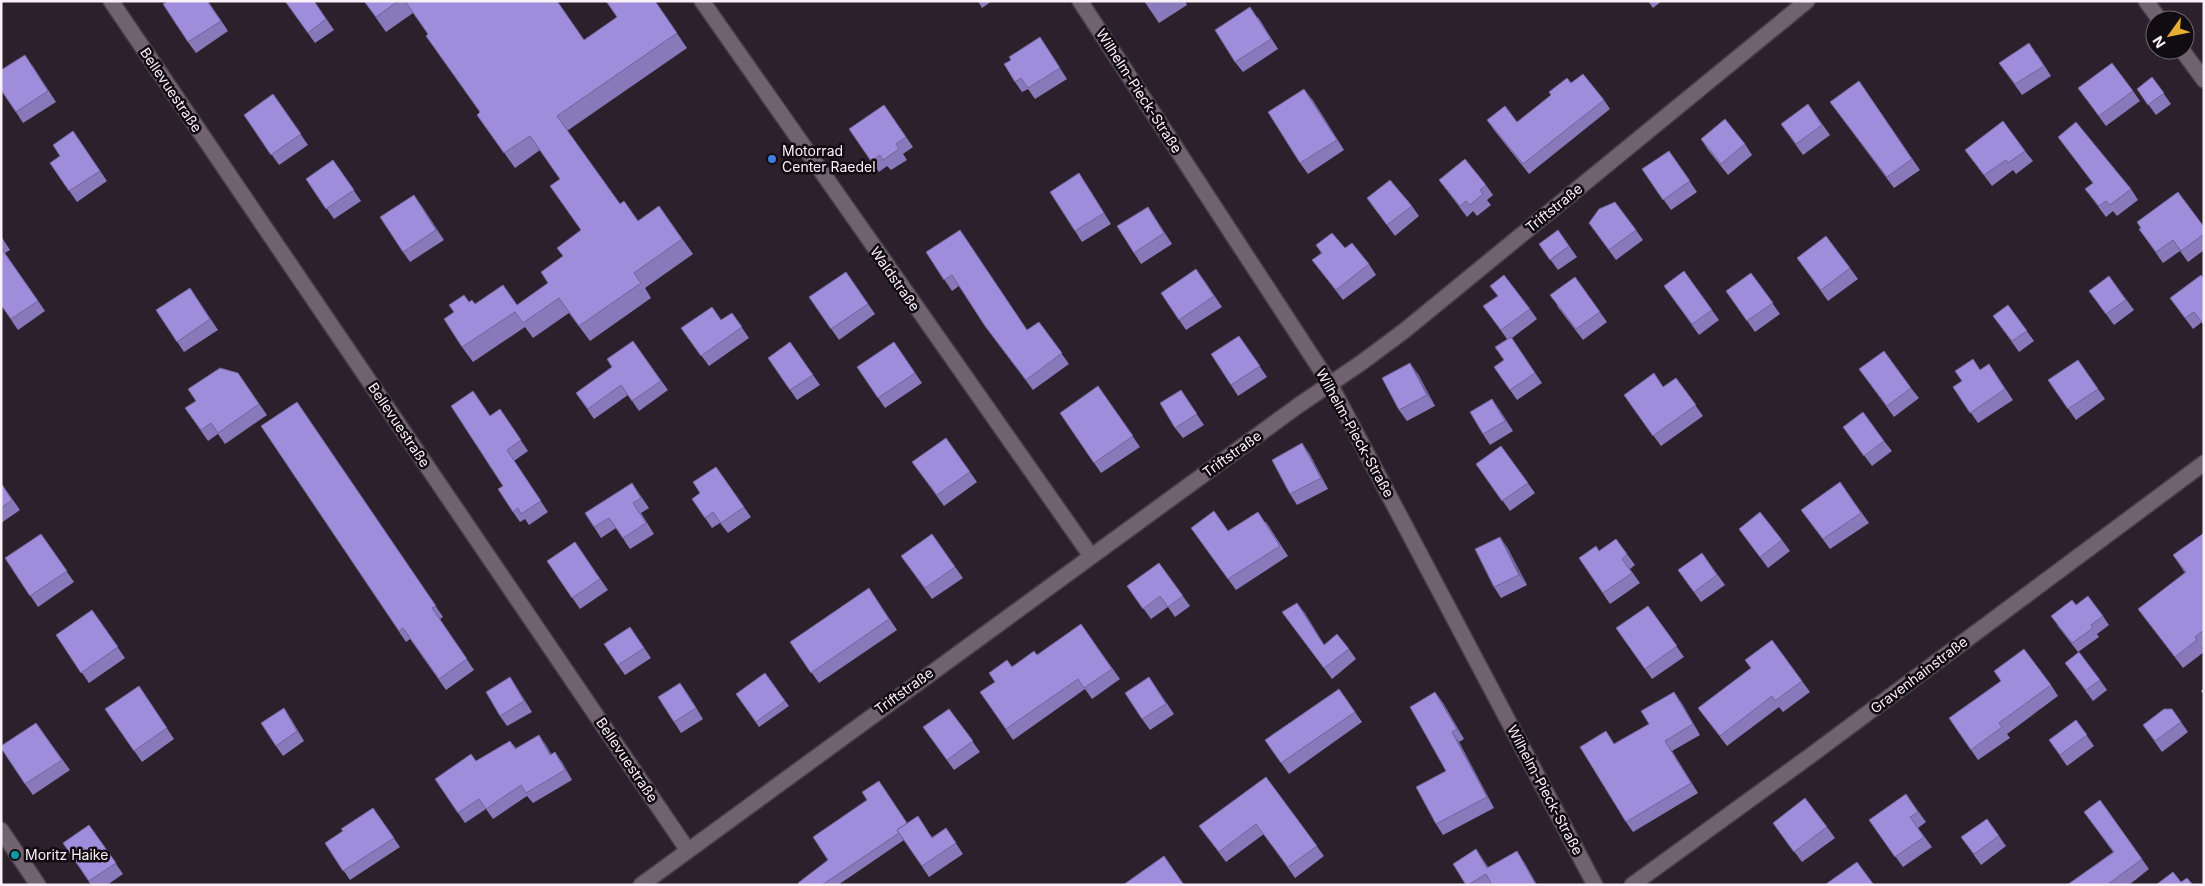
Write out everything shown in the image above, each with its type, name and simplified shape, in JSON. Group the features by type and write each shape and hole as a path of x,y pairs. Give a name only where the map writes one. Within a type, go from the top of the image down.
{"street":[{"name":"Bellevuestraße","path":"111,1 687,849"},
{"name":"Waldstraße","path":"702,1 1090,556"},
{"name":"Wilhelm-Pieck-Straße","path":"1080,1 1330,384 1595,885"},
{"name":"Triftstraße","path":"641,885 687,849 1090,556 1404,331 1807,1"},
{"path":"2189,60 2204,80"},
{"name":"Gravenhainstraße","path":"1632,885 1810,756 2204,463"},
{"path":"1,830 38,885"}],"building":[{"path":"168,1 207,1 221,21 188,42 163,4"},
{"path":"285,1 314,1 326,19 308,33"},
{"path":"364,1 398,1 376,17"},
{"path":"405,1 557,1 584,40 617,17 606,1 655,1 677,33 557,116 620,204 624,201 638,221 659,206 682,239 634,273 641,283 579,326 559,298 523,323 515,312 462,347 444,319 454,312 449,305 464,295 469,302 472,300 475,304 503,285 517,305 548,283 541,272 563,256 557,248 581,230 550,186 560,179 530,136 504,153 477,115 480,112 426,36 428,34"},
{"path":"1250,7 1271,39 1235,62 1215,30"},
{"path":"1040,37 1060,68 1028,88 1021,78 1015,82 1004,64 1011,60 1009,57"},
{"path":"2029,43 2044,66 2015,84 1999,63"},
{"path":"25,55 48,91 16,112 1,90 1,70"},
{"path":"2112,63 2133,91 2099,116 2078,88"},
{"path":"1583,74 1604,100 1523,164 1487,120 1505,106 1517,122 1551,95 1549,92 1567,78 1571,83"},
{"path":"2152,77 2164,93 2148,105 2137,89"},
{"path":"1859,81 1912,159 1887,177 1830,102"},
{"path":"1304,89 1337,140 1300,163 1268,112"},
{"path":"273,94 301,134 271,155 244,115"},
{"path":"1808,104 1822,125 1796,144 1781,124"},
{"path":"884,105 906,137 896,144 899,149 883,160 880,155 871,161 849,129"},
{"path":"1725,119 1745,144 1721,164 1701,139"},
{"path":"2003,121 2025,151 2008,163 2006,160 1984,175 1965,150"},
{"path":"2076,122 2131,189 2110,205 2106,201 2099,206 2085,189 2093,183 2058,137"},
{"path":"73,131 100,171 69,191 50,163 60,156 53,145"},
{"path":"1669,151 1690,181 1663,200 1642,169"},
{"path":"1465,159 1486,185 1480,190 1483,194 1470,205 1466,201 1460,206 1439,180"},
{"path":"333,160 354,190 326,209 306,179"},
{"path":"1079,173 1104,213 1075,231 1050,192"},
{"path":"1390,180 1412,206 1387,225 1367,198"},
{"path":"2178,192 2204,227 2204,234 2181,251 2173,240 2156,252 2139,229 2141,228 2137,222"},
{"path":"414,195 436,230 403,252 380,217"},
{"path":"1615,202 1636,230 1609,250 1589,223 1599,209"},
{"path":"1148,207 1164,233 1134,253 1117,226"},
{"path":"960,230 1027,330 1039,322 1062,353 1026,380 985,326 952,275 944,280 926,252"},
{"path":"1558,230 1569,246 1550,260 1539,244"},
{"path":"1332,233 1345,248 1352,243 1369,264 1336,290 1312,260 1322,253 1316,245"},
{"path":"1826,236 1850,268 1821,290 1797,258"},
{"path":"1,248 38,301 11,319 1,305"},
{"path":"1196,269 1214,296 1179,320 1161,293"},
{"path":"1684,271 1712,310 1692,324 1664,286"},
{"path":"846,272 868,304 831,329 809,297"},
{"path":"1751,273 1773,303 1747,321 1726,291"},
{"path":"1504,275 1530,309 1501,330 1483,306 1498,296 1490,286"},
{"path":"2201,275 2204,279 2204,325 2194,312 2185,318 2170,298"},
{"path":"2109,276 2126,300 2106,314 2089,291"},
{"path":"1575,277 1600,312 1576,329 1550,295"},
{"path":"190,288 210,319 177,342 156,310"},
{"path":"2008,305 2027,331 2012,341 1993,316"},
{"path":"712,307 721,320 732,313 742,327 701,356 681,328"},
{"path":"1239,336 1260,366 1231,385 1211,354"},
{"path":"1511,337 1535,373 1510,390 1494,367 1504,360 1495,347"},
{"path":"633,341 661,381 632,401 621,385 588,409 576,393 612,367 607,359"},
{"path":"790,342 813,375 790,390 768,358"},
{"path":"894,342 915,373 878,398 857,367"},
{"path":"1884,351 1911,388 1887,406 1859,369"},
{"path":"1973,359 1980,370 1989,364 2005,389 1970,413 1953,387 1962,381 1955,371"},
{"path":"2078,360 2098,389 2068,409 2048,380"},
{"path":"1410,363 1427,395 1399,410 1382,378"},
{"path":"220,368 238,373 259,404 218,433 211,423 201,430 185,408 196,401 188,389"},
{"path":"1654,373 1663,387 1676,378 1696,405 1653,436 1624,395"},
{"path":"1098,386 1133,436 1094,463 1060,413"},
{"path":"1181,390 1197,414 1175,428 1160,403"},
{"path":"473,391 490,416 500,409 521,440 507,450 541,501 521,514 518,508 513,512 498,489 503,486 451,406"},
{"path":"1492,399 1505,421 1483,434 1470,412"},
{"path":"297,402 436,606 432,608 467,659 439,679 403,628 399,631 261,426"},
{"path":"1863,412 1884,441 1864,456 1843,427"},
{"path":"946,438 970,472 937,495 912,462"},
{"path":"1302,443 1321,478 1290,494 1272,460"},
{"path":"1501,446 1528,483 1502,501 1476,464"},
{"path":"716,467 744,507 721,523 713,512 705,518 692,499 700,493 693,482"},
{"path":"1840,482 1861,513 1823,539 1801,510"},
{"path":"1,483 12,500 1,508"},
{"path":"632,483 641,498 633,503 646,523 623,538 609,518 594,527 585,513"},
{"path":"1214,511 1228,531 1258,512 1280,546 1228,579 1191,528"},
{"path":"1760,512 1782,540 1760,557 1739,529"},
{"path":"2204,533 2204,630 2195,637 2197,640 2175,657 2138,609 2186,572 2173,555"},
{"path":"41,534 67,571 30,596 5,558"},
{"path":"932,534 955,567 925,588 901,556"},
{"path":"1500,537 1519,575 1494,587 1475,549"},
{"path":"1616,539 1627,554 1622,559 1632,573 1603,593 1579,558 1596,546 1599,551"},
{"path":"575,542 600,579 572,598 547,561"},
{"path":"1702,553 1717,575 1694,592 1678,570"},
{"path":"1159,563 1183,596 1168,607 1160,596 1143,609 1127,586"},
{"path":"869,588 889,619 811,673 790,642"},
{"path":"2088,596 2103,616 2091,625 2093,628 2072,643 2051,616 2072,600 2076,605"},
{"path":"1297,603 1324,645 1337,634 1349,649 1324,668 1282,612"},
{"path":"1648,606 1677,646 1645,669 1616,628"},
{"path":"92,610 118,647 81,673 56,635"},
{"path":"1081,624 1112,669 1084,688 1078,679 1006,729 980,692 995,682 989,673 1007,660 1012,667 1034,651 1037,655"},
{"path":"630,627 644,648 618,665 604,644"},
{"path":"1772,640 1802,681 1775,701 1772,696 1720,736 1698,708 1751,668 1745,660"},
{"path":"2024,649 2051,685 1999,723 2002,727 1971,750 1949,718 2001,681 1994,671"},
{"path":"2079,652 2100,680 2086,690 2065,663"},
{"path":"765,673 785,701 756,722 736,694"},
{"path":"510,677 524,701 500,716 486,692"},
{"path":"1149,677 1166,704 1142,719 1125,693"},
{"path":"680,683 696,708 674,722 658,697"},
{"path":"139,686 167,728 134,751 105,709"},
{"path":"1339,689 1355,712 1281,763 1265,740"},
{"path":"1435,692 1457,729 1452,732 1487,797 1436,824 1416,787 1446,771 1410,707"},
{"path":"1674,692 1693,724 1665,741 1691,783 1626,822 1580,747 1606,731 1614,744 1649,724 1641,711"},
{"path":"284,708 297,731 276,746 261,723"},
{"path":"949,709 973,741 947,760 923,727"},
{"path":"2164,709 2172,709 2181,722 2155,741 2143,725"},
{"path":"2076,720 2087,735 2060,755 2049,740"},
{"path":"36,723 62,760 25,784 1,746"},
{"path":"539,735 550,755 555,752 565,770 526,793 521,785 486,809 479,799 458,813 435,779 471,754 476,761 510,741 515,749"},
{"path":"1266,777 1317,846 1288,867 1256,824 1219,852 1199,826"},
{"path":"879,781 907,823 897,830 899,833 822,885 799,885 798,883 828,860 813,837 867,800 862,792"},
{"path":"1906,794 1918,812 1910,817 1924,837 1895,857 1869,820"},
{"path":"1805,798 1827,827 1794,852 1773,823"},
{"path":"2100,800 2142,859 2107,885 2067,885 2114,852 2084,812"},
{"path":"373,808 394,838 343,871 325,843 343,831 341,829"},
{"path":"918,816 932,838 946,828 956,843 922,866 897,830"},
{"path":"1987,819 1999,836 1974,854 1961,837"},
{"path":"89,825 116,863 89,881 63,843"},
{"path":"1476,849 1487,868 1517,851 1536,885 1492,885 1486,874 1466,885 1453,864"},
{"path":"1164,856 1184,885 1123,885"},
{"path":"1857,862 1874,885 1826,885 1826,884"},
{"path":"2173,872 2181,882 2187,878 2193,885 2157,885"}],"place":[{"name":"Motorrad Center Raedel","path":"772,159"},
{"name":"Moritz Haike","path":"15,855"}]}
